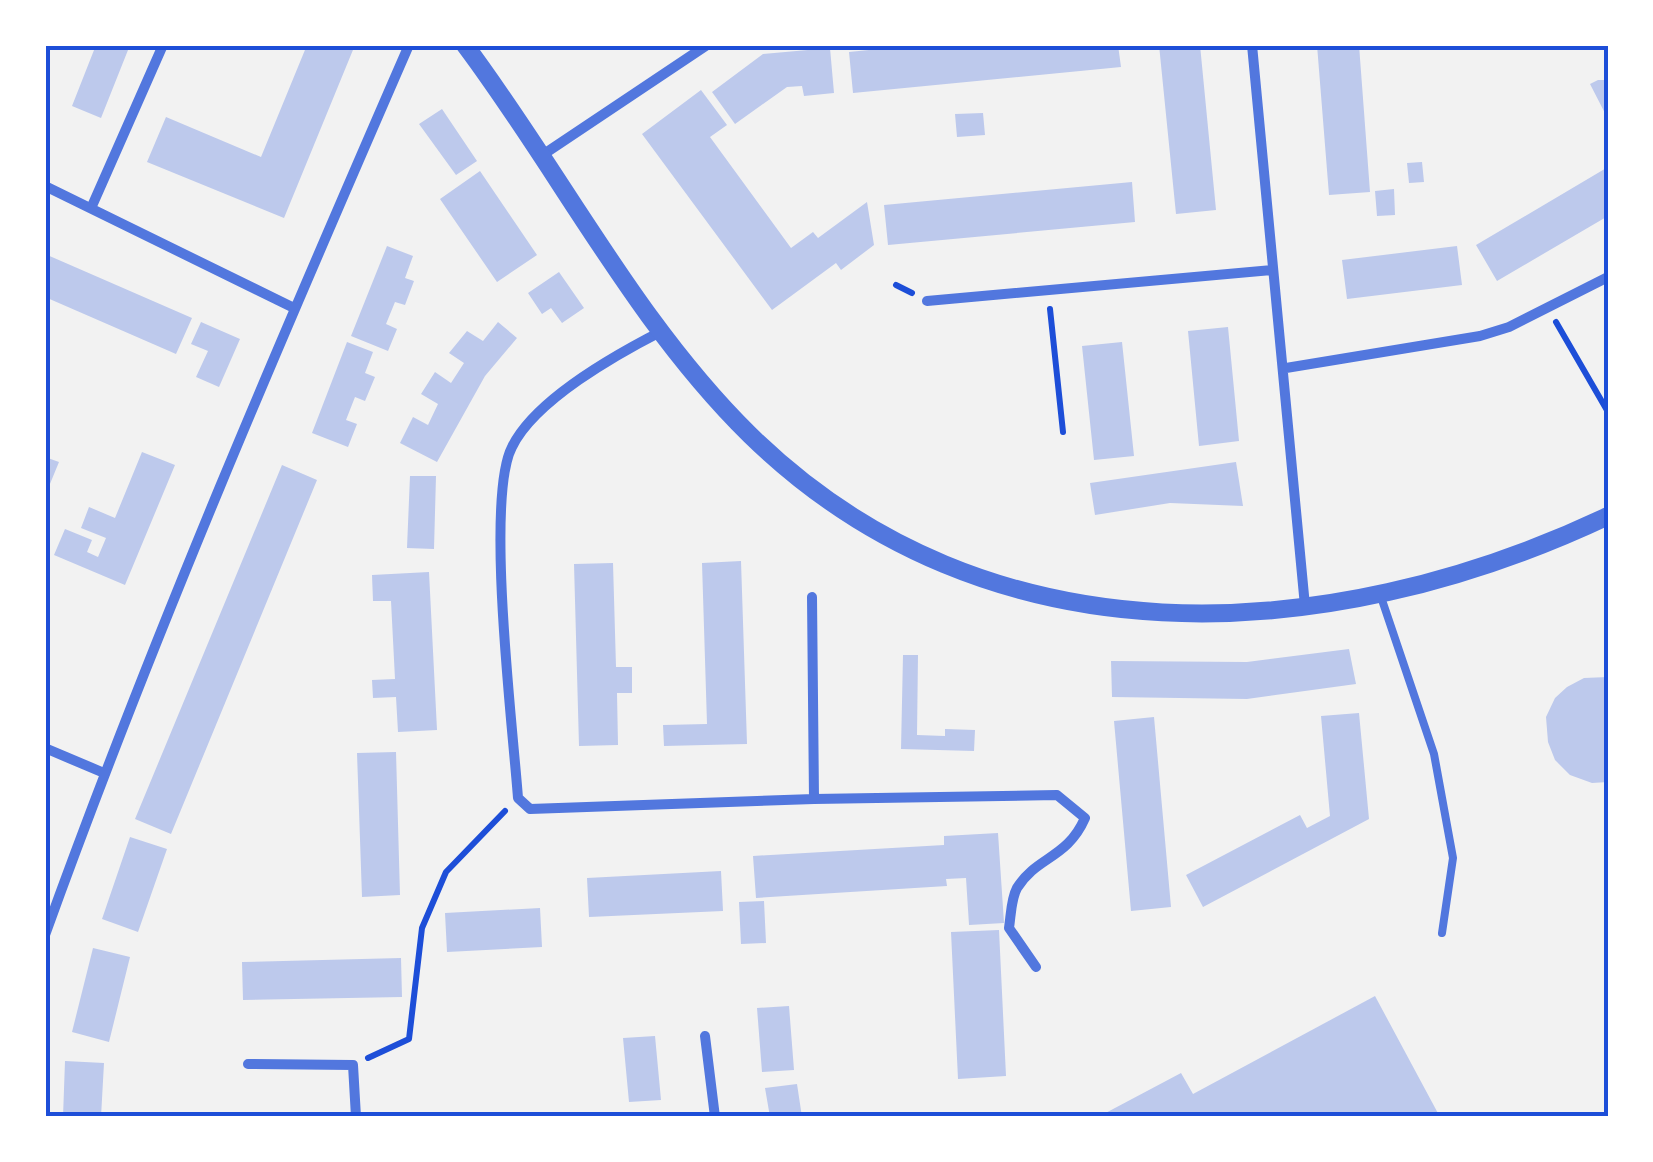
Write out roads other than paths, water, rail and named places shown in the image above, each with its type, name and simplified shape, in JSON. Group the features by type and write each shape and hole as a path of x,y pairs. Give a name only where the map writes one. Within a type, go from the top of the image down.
{"street":[{"path":"92,206 163,45"},
{"path":"45,935 104,773 294,308 409,45"},
{"path":"465,45 663,330 751,436 879,533 930,560 1004,589 1086,607 1168,616 1305,607 1380,594 1494,564 1608,516"},
{"path":"540,156 707,45"},
{"path":"1252,45 1286,368 1305,607"},
{"path":"45,186 294,308"},
{"path":"927,301 1273,270"},
{"path":"1286,368 1480,336 1608,277"},
{"path":"663,330 546,407 511,448 505,469 501,536 518,798 530,809 814,798 1057,795 1085,818 1075,840 1029,874 1015,891 1009,928 1036,967"},
{"path":"812,596 814,798"},
{"path":"45,748 104,773"},
{"path":"704,1036 715,1117"},
{"path":"248,1064 353,1065 356,1117"}],"lane":[{"path":"1380,594 1434,754 1454,858 1442,934"}]}
